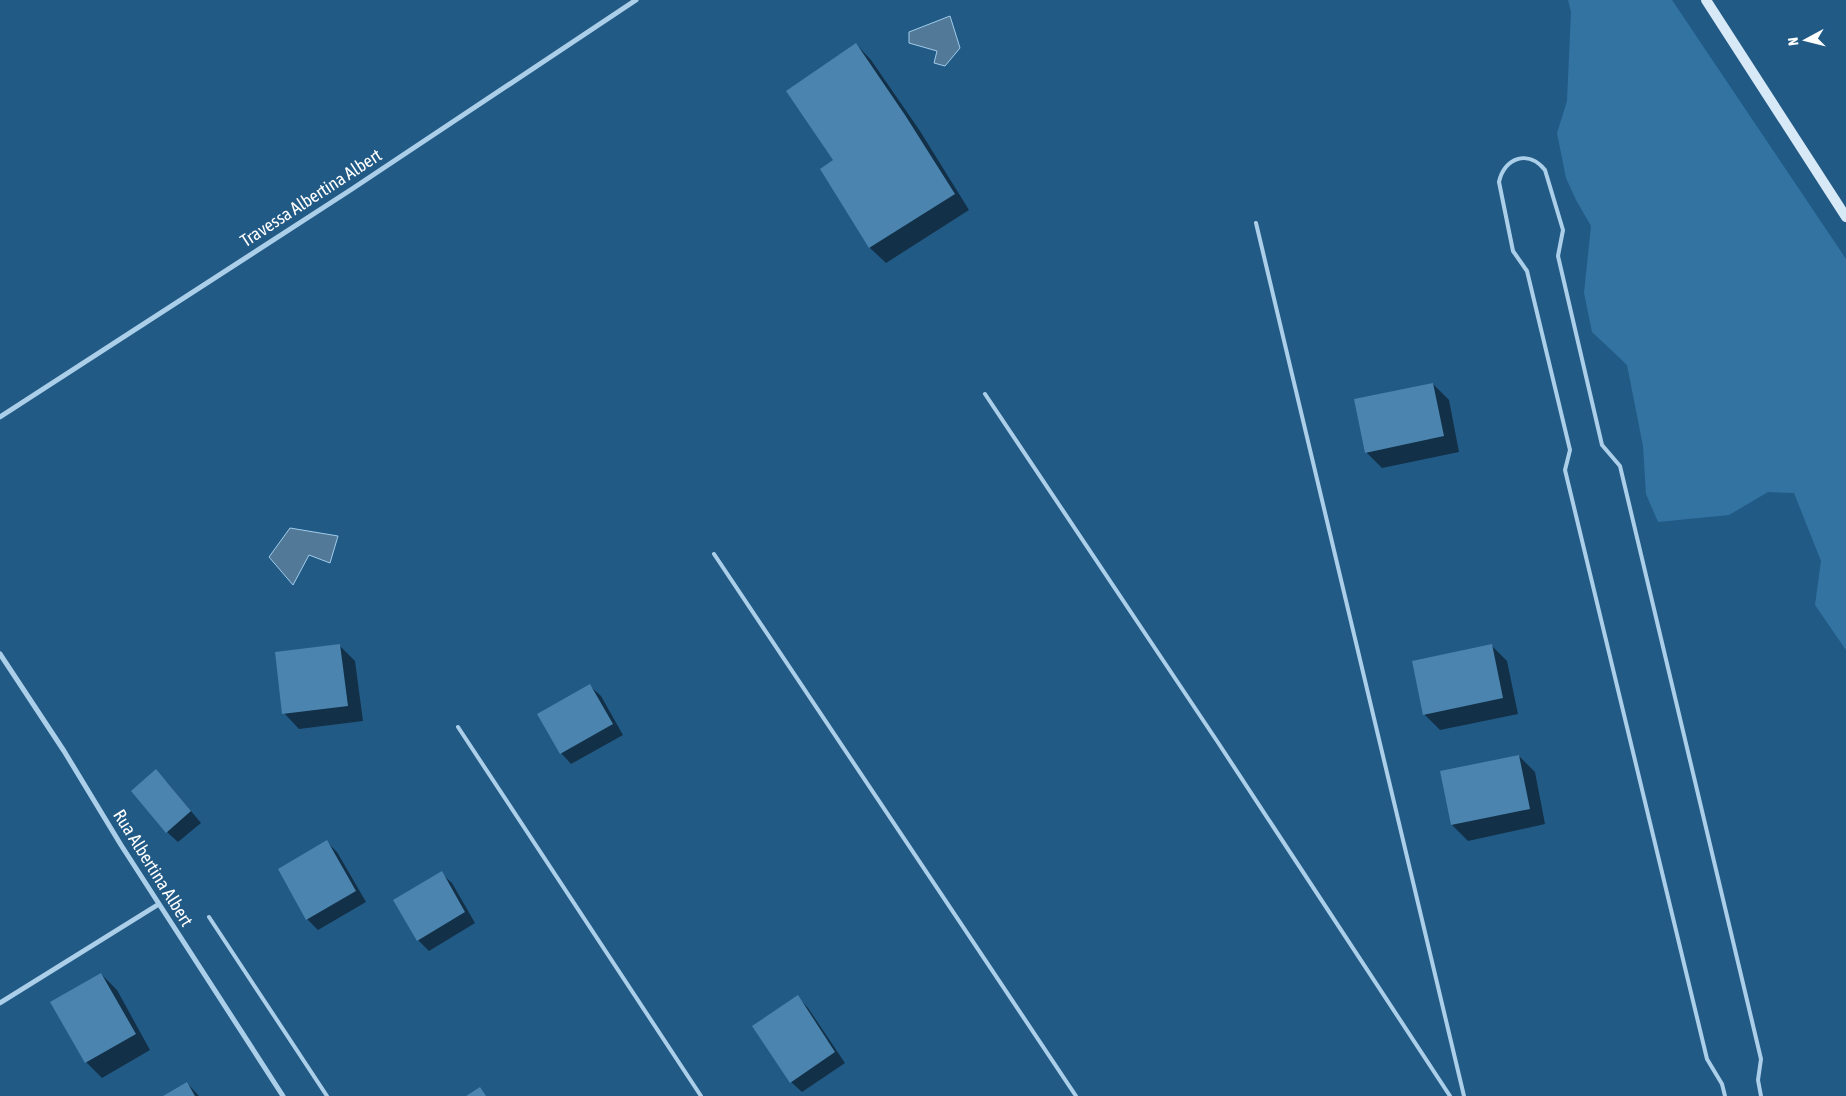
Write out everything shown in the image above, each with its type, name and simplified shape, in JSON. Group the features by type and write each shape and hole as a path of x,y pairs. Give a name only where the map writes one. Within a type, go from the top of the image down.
{"main road":[{"path":"1706,0 1846,217"}],"street":[{"name":"Travessa Albertina Albert","path":"0,417 352,189 636,0"},
{"name":"Rua Albertina Albert","path":"0,654 59,743 159,904 283,1096"},
{"path":"0,1003 159,904"}],"lane":[{"path":"1725,1096 1722,1084 1707,1059 1565,470 1570,450 1527,271 1513,251 1511,242 1499,182 1505,167 1519,159 1533,160 1545,170 1563,230 1558,256 1602,445 1620,466 1625,486 1762,1059 1758,1080 1761,1096"},
{"path":"1256,223 1464,1096"},
{"path":"985,394 1223,750 1450,1096"},
{"path":"714,554 1076,1096"},
{"path":"458,727 701,1096"},
{"path":"209,917 327,1096"}],"shaded area":[{"path":"1568,0 1672,0 1846,259 1846,650 1815,605 1821,561 1794,493 1768,492 1729,515 1658,522 1646,494 1643,446 1627,365 1592,332 1584,293 1591,226 1566,178 1557,133 1567,101 1571,12"},
{"path":"950,16 960,48 945,66 934,63 937,51 909,43 909,32"},
{"path":"290,528 338,536 330,563 309,555 293,585 269,557"}],"building":[{"path":"856,43 905,115 955,194 869,248 820,169 833,160 786,91"},
{"path":"1433,383 1444,436 1365,453 1354,399"},
{"path":"340,644 348,706 282,714 275,652"},
{"path":"1492,644 1503,698 1423,715 1412,661"},
{"path":"590,684 613,724 560,754 537,714"},
{"path":"1519,755 1530,809 1451,825 1440,771"},
{"path":"156,769 191,811 166,833 131,791"},
{"path":"327,840 356,891 306,920 278,869"},
{"path":"442,871 465,912 417,941 393,900"},
{"path":"101,973 136,1034 85,1063 50,1002"},
{"path":"798,995 835,1052 790,1083 752,1026"},
{"path":"187,1082 195,1096 163,1096"},
{"path":"480,1087 486,1096 466,1096"}]}
